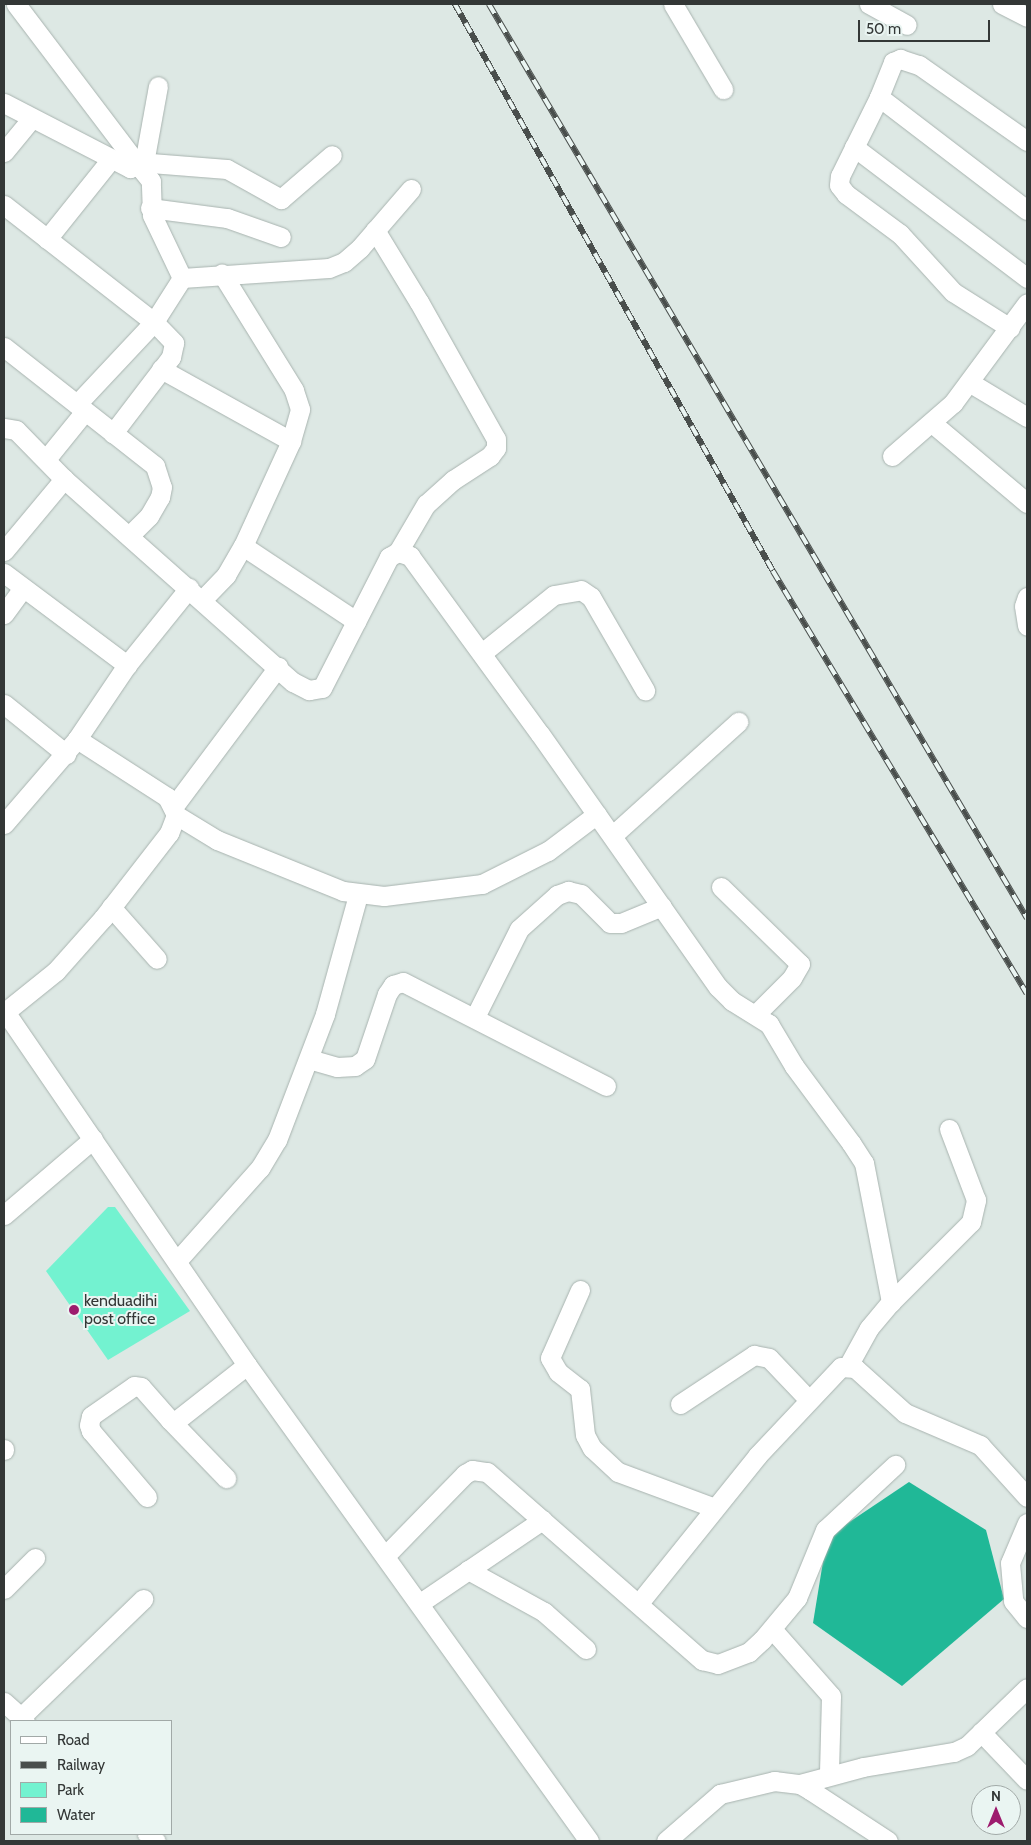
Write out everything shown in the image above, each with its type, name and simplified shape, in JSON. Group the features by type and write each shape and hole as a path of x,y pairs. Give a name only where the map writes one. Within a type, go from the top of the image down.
{"street":[{"path":"16,4 140,164 151,181 150,208 182,278"},
{"path":"673,4 723,89"},
{"path":"869,4 907,25"},
{"path":"1002,4 1027,17"},
{"path":"1018,324 954,292 900,234 846,194 839,185 840,176 880,97 893,62 908,58 1027,140"},
{"path":"140,164 158,86"},
{"path":"880,97 1027,210"},
{"path":"4,103 130,168 140,164 227,169 281,199 332,155"},
{"path":"4,152 32,118"},
{"path":"854,147 1027,278"},
{"path":"47,240 111,159"},
{"path":"182,278 329,268 344,262 375,230 411,188"},
{"path":"4,205 154,322 174,343 171,357 113,433"},
{"path":"150,208 227,218 281,237"},
{"path":"4,428 16,430 47,458 64,479 293,682 309,690 322,688 380,571 389,557 398,552 426,504 453,480 490,456 496,448 496,439 419,302 375,230"},
{"path":"4,824 71,746 128,665 195,594 226,575 243,546 291,441 300,409 294,390 222,274"},
{"path":"47,458 81,408 154,322 182,278"},
{"path":"892,456 932,423 969,382 1018,324 1027,303"},
{"path":"4,347 155,466 162,488 156,507 129,536"},
{"path":"162,369 291,441"},
{"path":"969,382 1027,416"},
{"path":"932,423 1027,503"},
{"path":"4,551 64,479"},
{"path":"243,546 356,621"},
{"path":"398,552 410,556 424,572 718,987 732,1001 756,1014 779,1038 794,1066 864,1163 891,1302"},
{"path":"4,574 128,665"},
{"path":"4,614 23,588"},
{"path":"482,653 554,595 581,590 591,597 645,690"},
{"path":"1027,597 1024,606 1027,626"},
{"path":"278,667 175,810 168,833 111,907 56,971 5,1011 10,1034 94,1139 246,1365 420,1603 589,1841"},
{"path":"4,704 71,746 167,797 175,810 217,840 358,895 384,896 482,884 548,851 597,814"},
{"path":"612,835 738,722"},
{"path":"721,887 800,964 792,978 756,1014"},
{"path":"475,1017 519,929 557,895 568,891 581,894 610,923 622,923 662,906"},
{"path":"177,1261 268,1157 309,1059 325,1014 358,895"},
{"path":"111,907 157,958"},
{"path":"309,1059 337,1067 355,1066 365,1059 387,994 398,984 416,986 606,1086"},
{"path":"639,1603 757,1456 832,1375 848,1366 869,1328 891,1302 941,1255 973,1217 976,1200 949,1130"},
{"path":"4,1215 94,1139"},
{"path":"580,1290 550,1358 558,1372 580,1389 584,1435 592,1448 618,1472 715,1508"},
{"path":"680,1404 754,1354 769,1358 809,1400"},
{"path":"170,1420 185,1417 246,1365"},
{"path":"848,1366 905,1413 980,1445 1027,1496"},
{"path":"147,1497 91,1431 89,1421 107,1402 134,1386 141,1387 226,1478"},
{"path":"386,1556 472,1470 488,1472 498,1478 542,1520 702,1660 711,1664 727,1662 749,1652 772,1629 797,1598 825,1530 895,1465"},
{"path":"420,1603 542,1520"},
{"path":"1027,1523 1010,1562 1013,1601 1027,1618"},
{"path":"4,1589 35,1558"},
{"path":"468,1570 544,1612 586,1649"},
{"path":"13,1714 143,1599"},
{"path":"772,1629 831,1696 829,1775"},
{"path":"800,1784 829,1775 942,1756 967,1746 1027,1688"},
{"path":"982,1732 1027,1780"},
{"path":"666,1841 712,1800 730,1790 774,1781 800,1784 845,1810 888,1841"}],"green space":[{"path":"108,1207 115,1207 190,1311 108,1360 46,1271"}],"water":[{"path":"909,1482 986,1530 1004,1599 902,1686 813,1623 827,1537"}],"railway":[{"path":"455,4 773,571 1027,994"},
{"path":"489,4 1027,918"}],"place":[{"name":"kenduadihi post office","path":"74,1310"}]}
